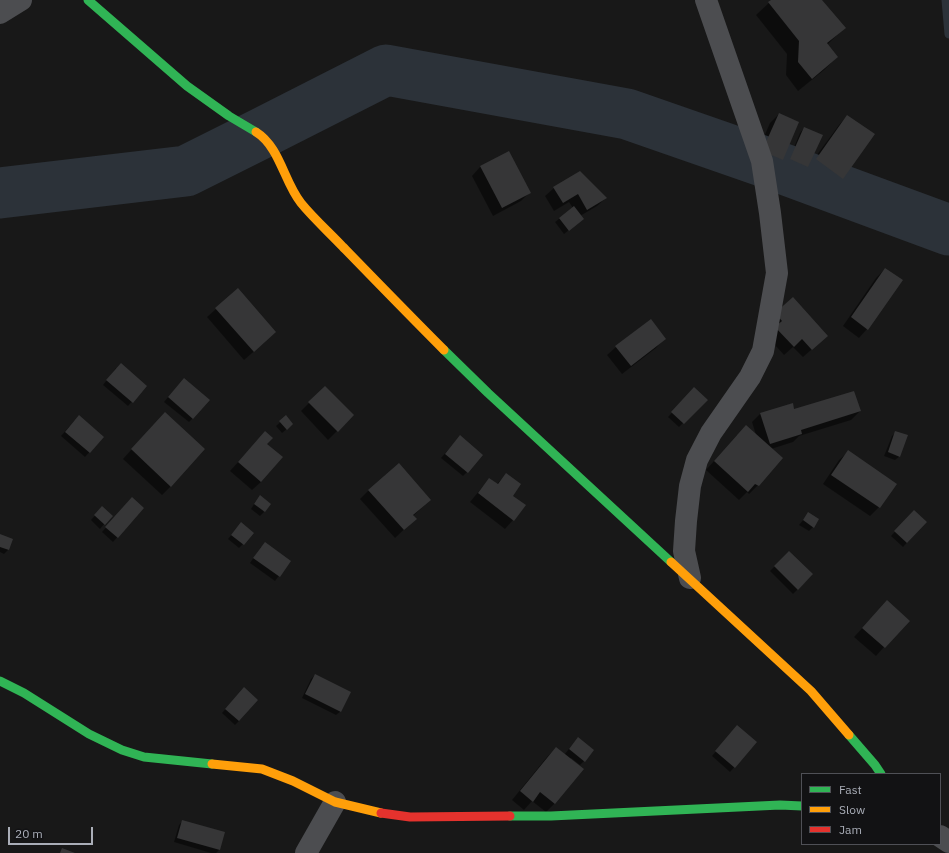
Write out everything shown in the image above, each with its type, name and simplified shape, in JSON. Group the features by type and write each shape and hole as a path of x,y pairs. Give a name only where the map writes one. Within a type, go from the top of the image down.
{"street":[{"path":"0,13 21,0"},
{"path":"88,0 187,86 229,116 260,134 276,154 287,180 301,203 388,295 488,393 811,691 880,773"},
{"path":"690,578 684,551 690,486 697,460 711,433 750,377 763,351 777,273 762,161 706,0"},
{"path":"0,681 24,693 90,734 122,750 144,757 262,769 293,781 335,802 385,814 410,817 551,816 780,805 801,806"},
{"path":"306,853 335,802"}],"building":[{"path":"771,0 822,0 846,28 827,43 838,57 812,79 798,62 799,41 768,2"},
{"path":"779,113 799,122 783,160 762,151"},
{"path":"847,115 875,134 843,179 816,159"},
{"path":"804,127 823,135 808,167 790,159"},
{"path":"509,151 531,193 502,208 480,166"},
{"path":"580,171 607,198 587,210 578,194 563,203 553,187"},
{"path":"574,206 584,219 569,231 559,218"},
{"path":"885,268 903,280 868,330 851,317"},
{"path":"238,288 276,332 254,352 215,308"},
{"path":"793,297 828,336 812,350 802,339 794,347 775,327 782,321 775,313"},
{"path":"651,319 666,339 631,366 615,346"},
{"path":"121,363 147,386 133,403 106,380"},
{"path":"184,378 210,400 193,419 168,397"},
{"path":"325,386 354,415 338,432 308,402"},
{"path":"694,387 708,400 684,424 671,412"},
{"path":"854,391 861,411 801,430 802,434 770,444 760,413 793,403 794,409"},
{"path":"165,412 205,449 171,487 131,449"},
{"path":"79,415 104,437 90,453 65,432"},
{"path":"286,415 293,424 287,430 279,421"},
{"path":"746,425 783,458 759,486 755,484 748,492 714,461"},
{"path":"265,431 273,438 267,444 283,457 261,482 238,462"},
{"path":"895,431 908,435 900,457 888,452"},
{"path":"460,435 483,455 468,473 445,454"},
{"path":"848,450 897,484 880,508 831,475"},
{"path":"399,463 431,500 413,515 417,519 404,530 368,490"},
{"path":"506,473 521,484 513,496 526,505 514,521 478,493 489,478 498,484"},
{"path":"260,495 271,504 265,512 254,504"},
{"path":"132,497 144,508 118,538 105,527"},
{"path":"102,506 113,516 105,525 94,515"},
{"path":"914,510 927,522 907,543 894,531"},
{"path":"808,512 819,519 814,528 803,520"},
{"path":"241,522 254,533 244,545 231,535"},
{"path":"0,534 13,539 9,550 0,547"},
{"path":"265,542 291,561 280,577 253,558"},
{"path":"789,551 813,574 798,590 774,566"},
{"path":"887,600 910,621 885,648 862,628"},
{"path":"315,674 351,692 341,712 305,694"},
{"path":"244,687 258,700 239,721 225,709"},
{"path":"737,725 757,742 735,768 715,751"},
{"path":"578,737 594,750 585,762 569,749"},
{"path":"556,747 584,769 555,804 540,792 533,802 520,791"},
{"path":"182,820 225,832 220,850 177,838"},
{"path":"62,848 75,853 60,853"}],"waterway":[{"path":"946,0 949,34"},
{"path":"0,193 186,171 386,70 627,114 762,161 949,230"}],"traffic: fast":[{"path":"88,0 187,86 229,116 256,132"},
{"path":"444,350 488,393 671,562"},
{"path":"0,681 24,693 89,734 122,750 144,757 212,764"},
{"path":"849,735 880,773"},
{"path":"510,816 551,816 780,805 801,806"}],"traffic: slow":[{"path":"256,132 271,146 295,195 306,209 444,350"},
{"path":"671,562 811,691 849,735"},
{"path":"212,764 262,769 293,781 335,802 381,813"}],"traffic: jam":[{"path":"381,813 410,817 510,816"}]}
